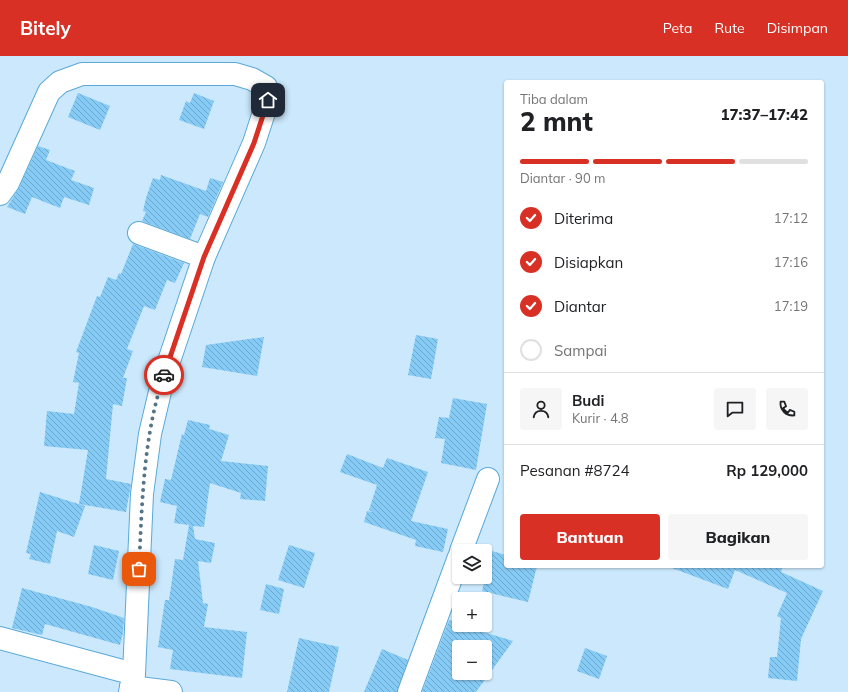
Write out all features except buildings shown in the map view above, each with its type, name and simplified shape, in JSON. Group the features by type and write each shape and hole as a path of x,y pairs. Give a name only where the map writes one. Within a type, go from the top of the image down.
{"street":[{"path":"0,194 11,177 49,92 60,82 82,74 235,74 252,79 266,87 268,100 254,143 204,257 163,379 150,434 142,494 132,684"},
{"path":"139,232 204,257"},
{"path":"464,544 488,479"},
{"path":"409,692 452,576"},
{"path":"0,638 132,684 171,692"}],"way so far":[{"path":"139,569 142,494 150,434 164,375"}],"route":[{"path":"164,375 204,257 254,143 268,100"}]}
